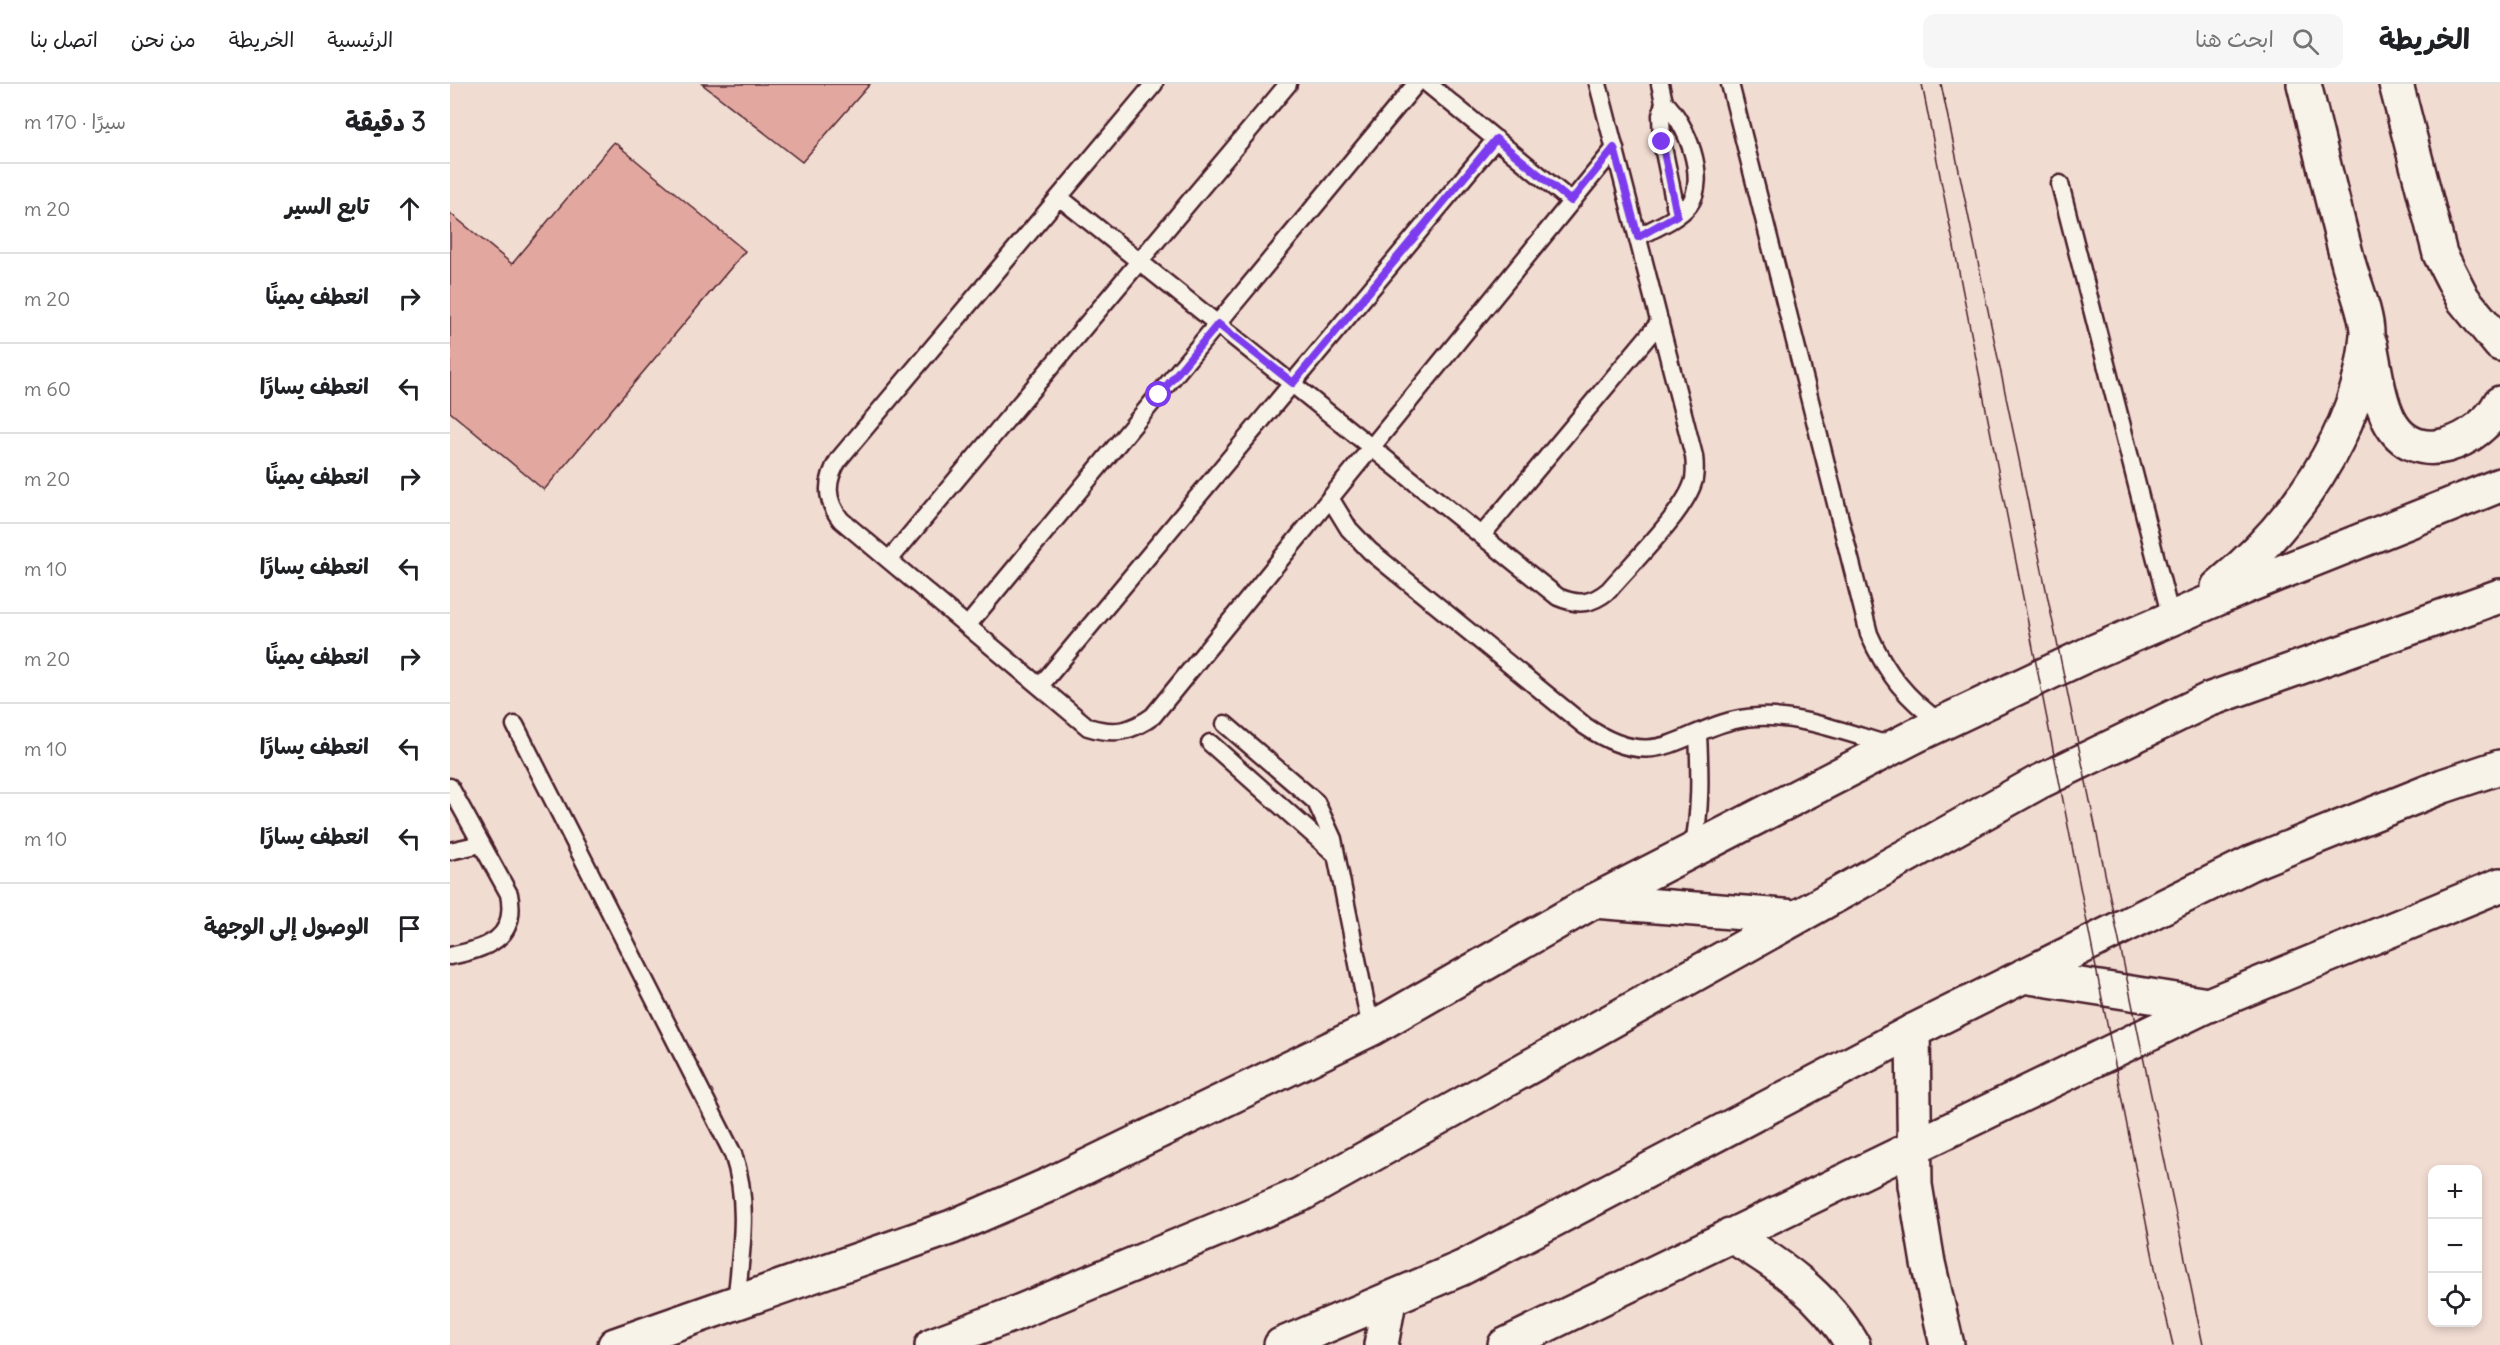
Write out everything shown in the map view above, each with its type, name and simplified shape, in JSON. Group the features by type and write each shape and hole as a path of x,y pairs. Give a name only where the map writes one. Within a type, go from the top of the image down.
{"street":[{"path":"2304,84 2390,421 2400,434 2429,447 2459,442 2483,427 2500,403"},
{"path":"2396,84 2440,254 2463,299 2500,344"},
{"path":"2171,618 2210,594 2246,564 2278,530 2306,494 2330,453 2346,417 2359,378 2367,333"},
{"path":"615,1345 952,1227 1159,1133 1371,1029 1594,901 1893,746 2171,618 2500,485"},
{"path":"932,1345 1014,1314 1300,1195 2037,783 2208,700 2500,596"},
{"path":"1281,1345 1462,1268 1913,1030 2251,863 2443,786 2500,766"},
{"path":"1505,1345 1730,1234 2208,1005 2500,885"},
{"path":"1594,901 1795,917"},
{"path":"2023,976 2208,1005"},
{"path":"1913,1030 1914,1146 1920,1224 1947,1345"},
{"path":"1730,1234 1798,1280 1824,1305 1853,1345"},
{"path":"1381,1345 1389,1301"}],"lane":[{"path":"1154,84 839,459 831,472 828,488 834,511 841,520 1088,727 1105,732 1122,732 1139,726 1153,716 1614,148"},
{"path":"889,560 1288,84"},
{"path":"967,626 1416,84"},
{"path":"1428,84 1571,201"},
{"path":"1059,197 1558,597 1583,603 1597,599 1609,590 1675,512 1694,480 1694,456 1598,84"},
{"path":"1638,237 1677,215 1691,202 1696,190 1696,172 1681,122 1665,102 1660,84"},
{"path":"1730,84 1869,634 1890,676 1913,702 1941,723"},
{"path":"1665,102 1660,130 1677,215"},
{"path":"1040,686 1496,139"},
{"path":"2060,183 2171,618"},
{"path":"1482,535 1659,322"},
{"path":"1329,498 1349,529 1370,551 1603,738 1621,746 1641,749 1661,747 1727,723 1757,717 1810,723 1893,746"},
{"path":"1225,724 1316,802 1328,824 1371,1029"},
{"path":"515,725 734,1154 740,1174 744,1215 736,1303"},
{"path":"1693,849 1700,818 1698,735"},
{"path":"1210,743 1335,854"},
{"path":"450,787 509,894 512,908 504,933 494,942 483,948 450,956"},
{"path":"450,851 482,844"}],"building":[{"path":"702,84 870,84 802,162"},
{"path":"614,142 745,251 544,490 450,412 450,213 512,264"}],"tram line":[{"path":"1922,84 2158,1283 2173,1345"},
{"path":"1941,84 2203,1345"}],"route":[{"path":"1159,395 1218,324 1293,383 1496,139 1571,201 1614,148 1638,237 1677,215 1662,142"}]}
